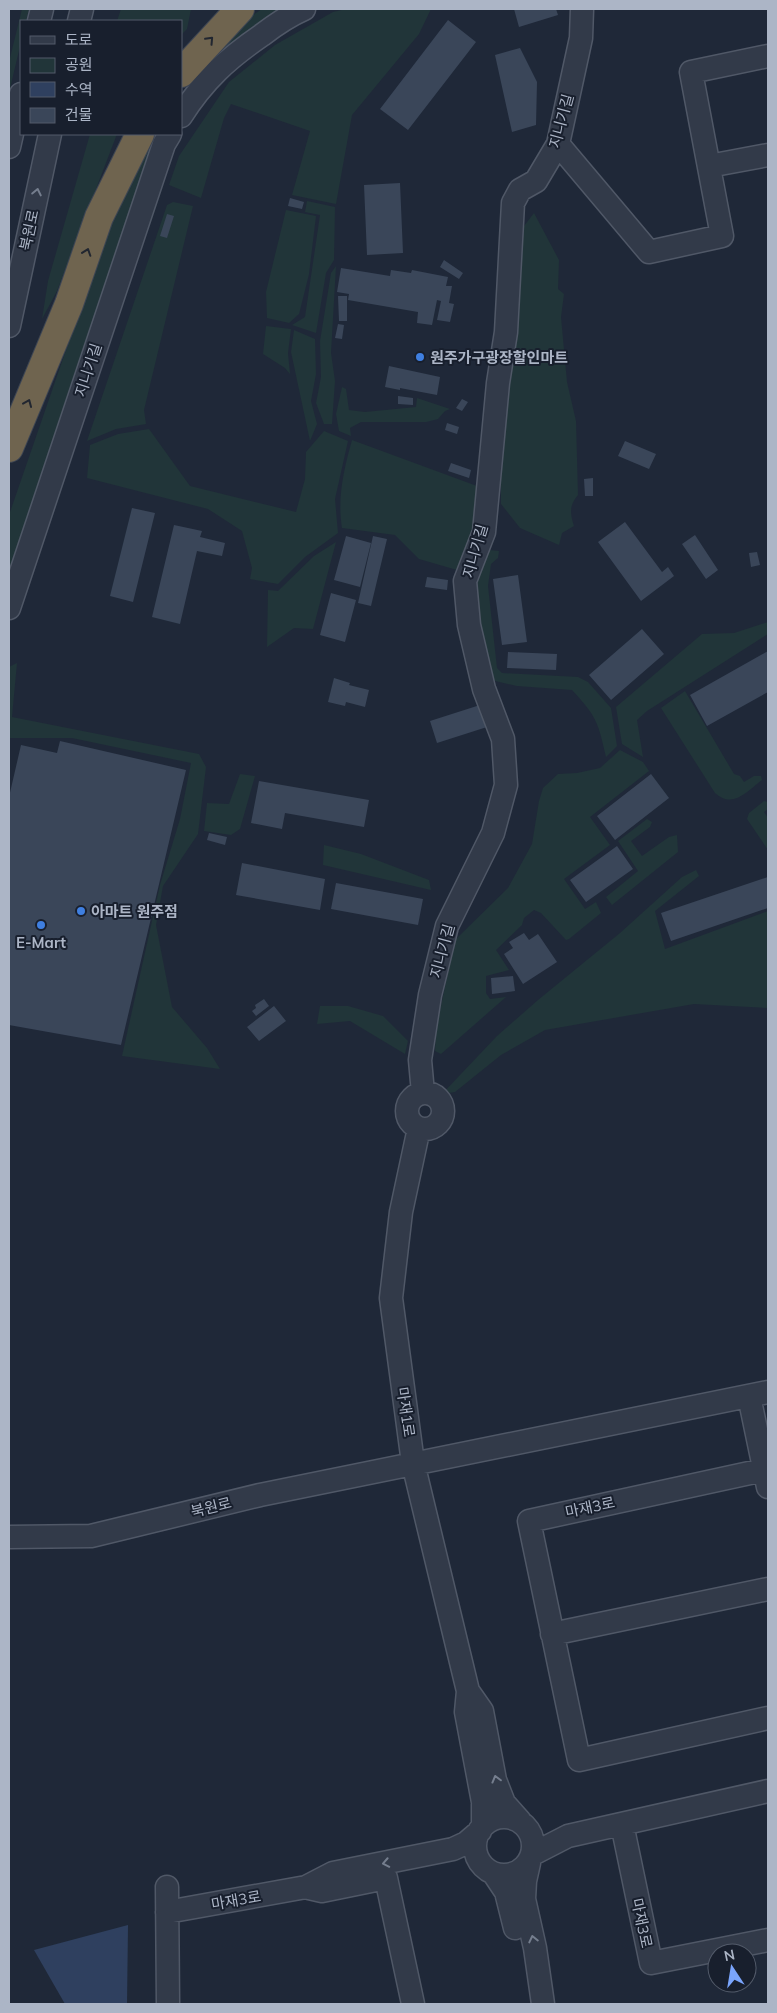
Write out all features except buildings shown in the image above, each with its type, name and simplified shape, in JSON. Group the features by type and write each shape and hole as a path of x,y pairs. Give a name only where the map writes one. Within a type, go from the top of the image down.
{"highway":[{"path":"182,72 240,9"},
{"path":"9,448 69,304 99,216 140,135"}],"street":[{"path":"182,114 194,96 229,58 289,15 304,9"},
{"name":"지니기길","path":"419,1128 409,1120 407,1109 412,1098 423,1092 420,1060 430,996 447,926 492,833 506,785 503,739 484,690 469,625 465,581 484,532 498,383 506,332 513,203 520,190 536,181 558,144 580,38 582,9"},
{"path":"558,144 649,252 722,236 691,72 768,56"},
{"path":"13,134 20,99"},
{"name":"북원로","path":"9,326 47,135"},
{"name":"지니기길","path":"9,608 164,144 169,135"},
{"path":"709,166 768,155"},
{"name":"마재1로","path":"419,1128 402,1212 391,1298 413,1463 468,1691"},
{"name":"마재3로","path":"413,1463 758,1394 767,1475 529,1521 579,1760 768,1718"},
{"name":"북원로","path":"9,1537 91,1536 260,1495 413,1463"},
{"path":"552,1634 768,1589"},
{"path":"468,1691 482,1711 495,1780 504,1803 532,1835 534,1844 525,1881 524,1899 535,1948 543,2004"},
{"path":"468,1691 466,1712 483,1802 482,1828 475,1843 475,1853 506,1892 534,2004"},
{"path":"489,1871 504,1876 514,1874 523,1870 531,1858 568,1836 768,1791"},
{"path":"482,1828 491,1820 510,1817 523,1824 568,1836"},
{"name":"마재3로","path":"622,1824 651,1963 768,1940"},
{"name":"마재3로","path":"167,1912 306,1887 333,1873 453,1849 466,1843 482,1828"},
{"name":"마재3로","path":"306,1887 322,1891 456,1864 470,1864 489,1871"},
{"path":"386,1878 413,2004"},
{"path":"167,1887 168,2004"}],"green space":[{"path":"22,9 29,9 26,20 20,20 20,46 9,93 9,62"},
{"path":"121,9 191,9 187,29 182,34 182,20 117,20"},
{"path":"262,9 294,9 182,95 182,95 235,27"},
{"path":"346,9 431,9 419,34 352,115 336,204 292,195 310,131 231,104 224,118 201,198 169,185 179,156 229,82 275,45 333,12"},
{"path":"90,135 117,135 57,291 42,319 48,281"},
{"path":"150,135 163,135 9,586 9,515 95,266 144,143"},
{"path":"307,201 335,207 334,260 326,273 316,333 292,325 305,317 320,215 305,212"},
{"path":"173,202 193,206 144,410 146,424 116,429 87,441 167,205"},
{"path":"286,210 316,216 309,274 299,314 289,323 267,318 266,292"},
{"path":"534,213 559,260 558,289 564,294 561,317 567,382 576,421 578,495 571,510 574,526 562,533 559,545 520,528 501,504 501,425 510,381 521,230"},
{"path":"336,266 331,353 335,381 332,424 324,424 316,403 321,377 320,341 331,273"},
{"path":"266,326 291,329 288,353 290,374 285,368 263,354"},
{"path":"294,330 315,339 316,374 311,401 317,424 310,441 291,352"},
{"path":"342,387 346,389 349,410 365,412 416,407 417,398 450,409 445,411 438,419 426,422 361,422 350,428 351,436 339,431 336,414"},
{"path":"149,429 190,486 296,512 305,479 306,452 324,431 348,441 335,499 338,533 305,557 278,584 250,579 252,568 242,531 208,509 87,478 90,445 118,434"},
{"path":"352,440 477,486 472,531 457,570 419,559 395,535 342,528 341,494"},
{"path":"336,542 313,629 294,628 267,647 268,590 278,591 314,556"},
{"path":"489,550 499,551 498,558 491,564 488,586 497,668 502,673 578,677 588,682 611,708 617,746 606,757 601,736 592,714 572,690 517,686 491,680 482,666 475,591 483,555"},
{"path":"768,622 768,634 647,711 637,720 643,757 622,744 616,707 702,634 734,633"},
{"path":"17,663 12,717 199,754 206,767 198,834 163,886 156,925 172,1007 207,1048 220,1069 122,1056 160,885 180,819 191,763 72,738 9,738 9,667"},
{"path":"685,691 734,774 740,776 744,782 754,776 761,776 762,780 745,794 734,799 728,799 722,798 715,793 661,708"},
{"path":"620,750 643,762 649,771 590,817 610,845 564,879 585,909 596,902 601,913 566,940 541,913 534,910 524,918 522,925 496,950 509,970 486,976 486,993 490,999 506,997 441,1054 435,1051 436,1029 455,940 508,888 532,844 543,788 558,774 577,773 600,768"},
{"path":"240,774 255,776 240,829 231,835 204,831 207,803 229,804"},
{"path":"764,801 768,802 768,809 764,812 768,818 768,850 747,819 749,813"},
{"path":"647,819 652,822 650,827 631,841 642,856 669,837 677,835 678,852 612,905 606,897 638,871 618,841"},
{"path":"324,845 361,854 429,880 431,890 323,865"},
{"path":"696,870 699,876 655,911 665,949 768,911 768,1008 694,1004 545,1030 501,1055 455,1092 442,1094 497,1036 620,933 682,877"},
{"path":"320,1006 348,1006 383,1016 408,1041 405,1054 350,1021 317,1024"}],"water":[{"path":"128,1925 127,2004 65,2004 34,1950"}],"place":[{"name":"원주가구광장할인마트","path":"420,357"},
{"name":"아마트 원주점","path":"81,911"},
{"name":"E-Mart","path":"41,925"}]}
